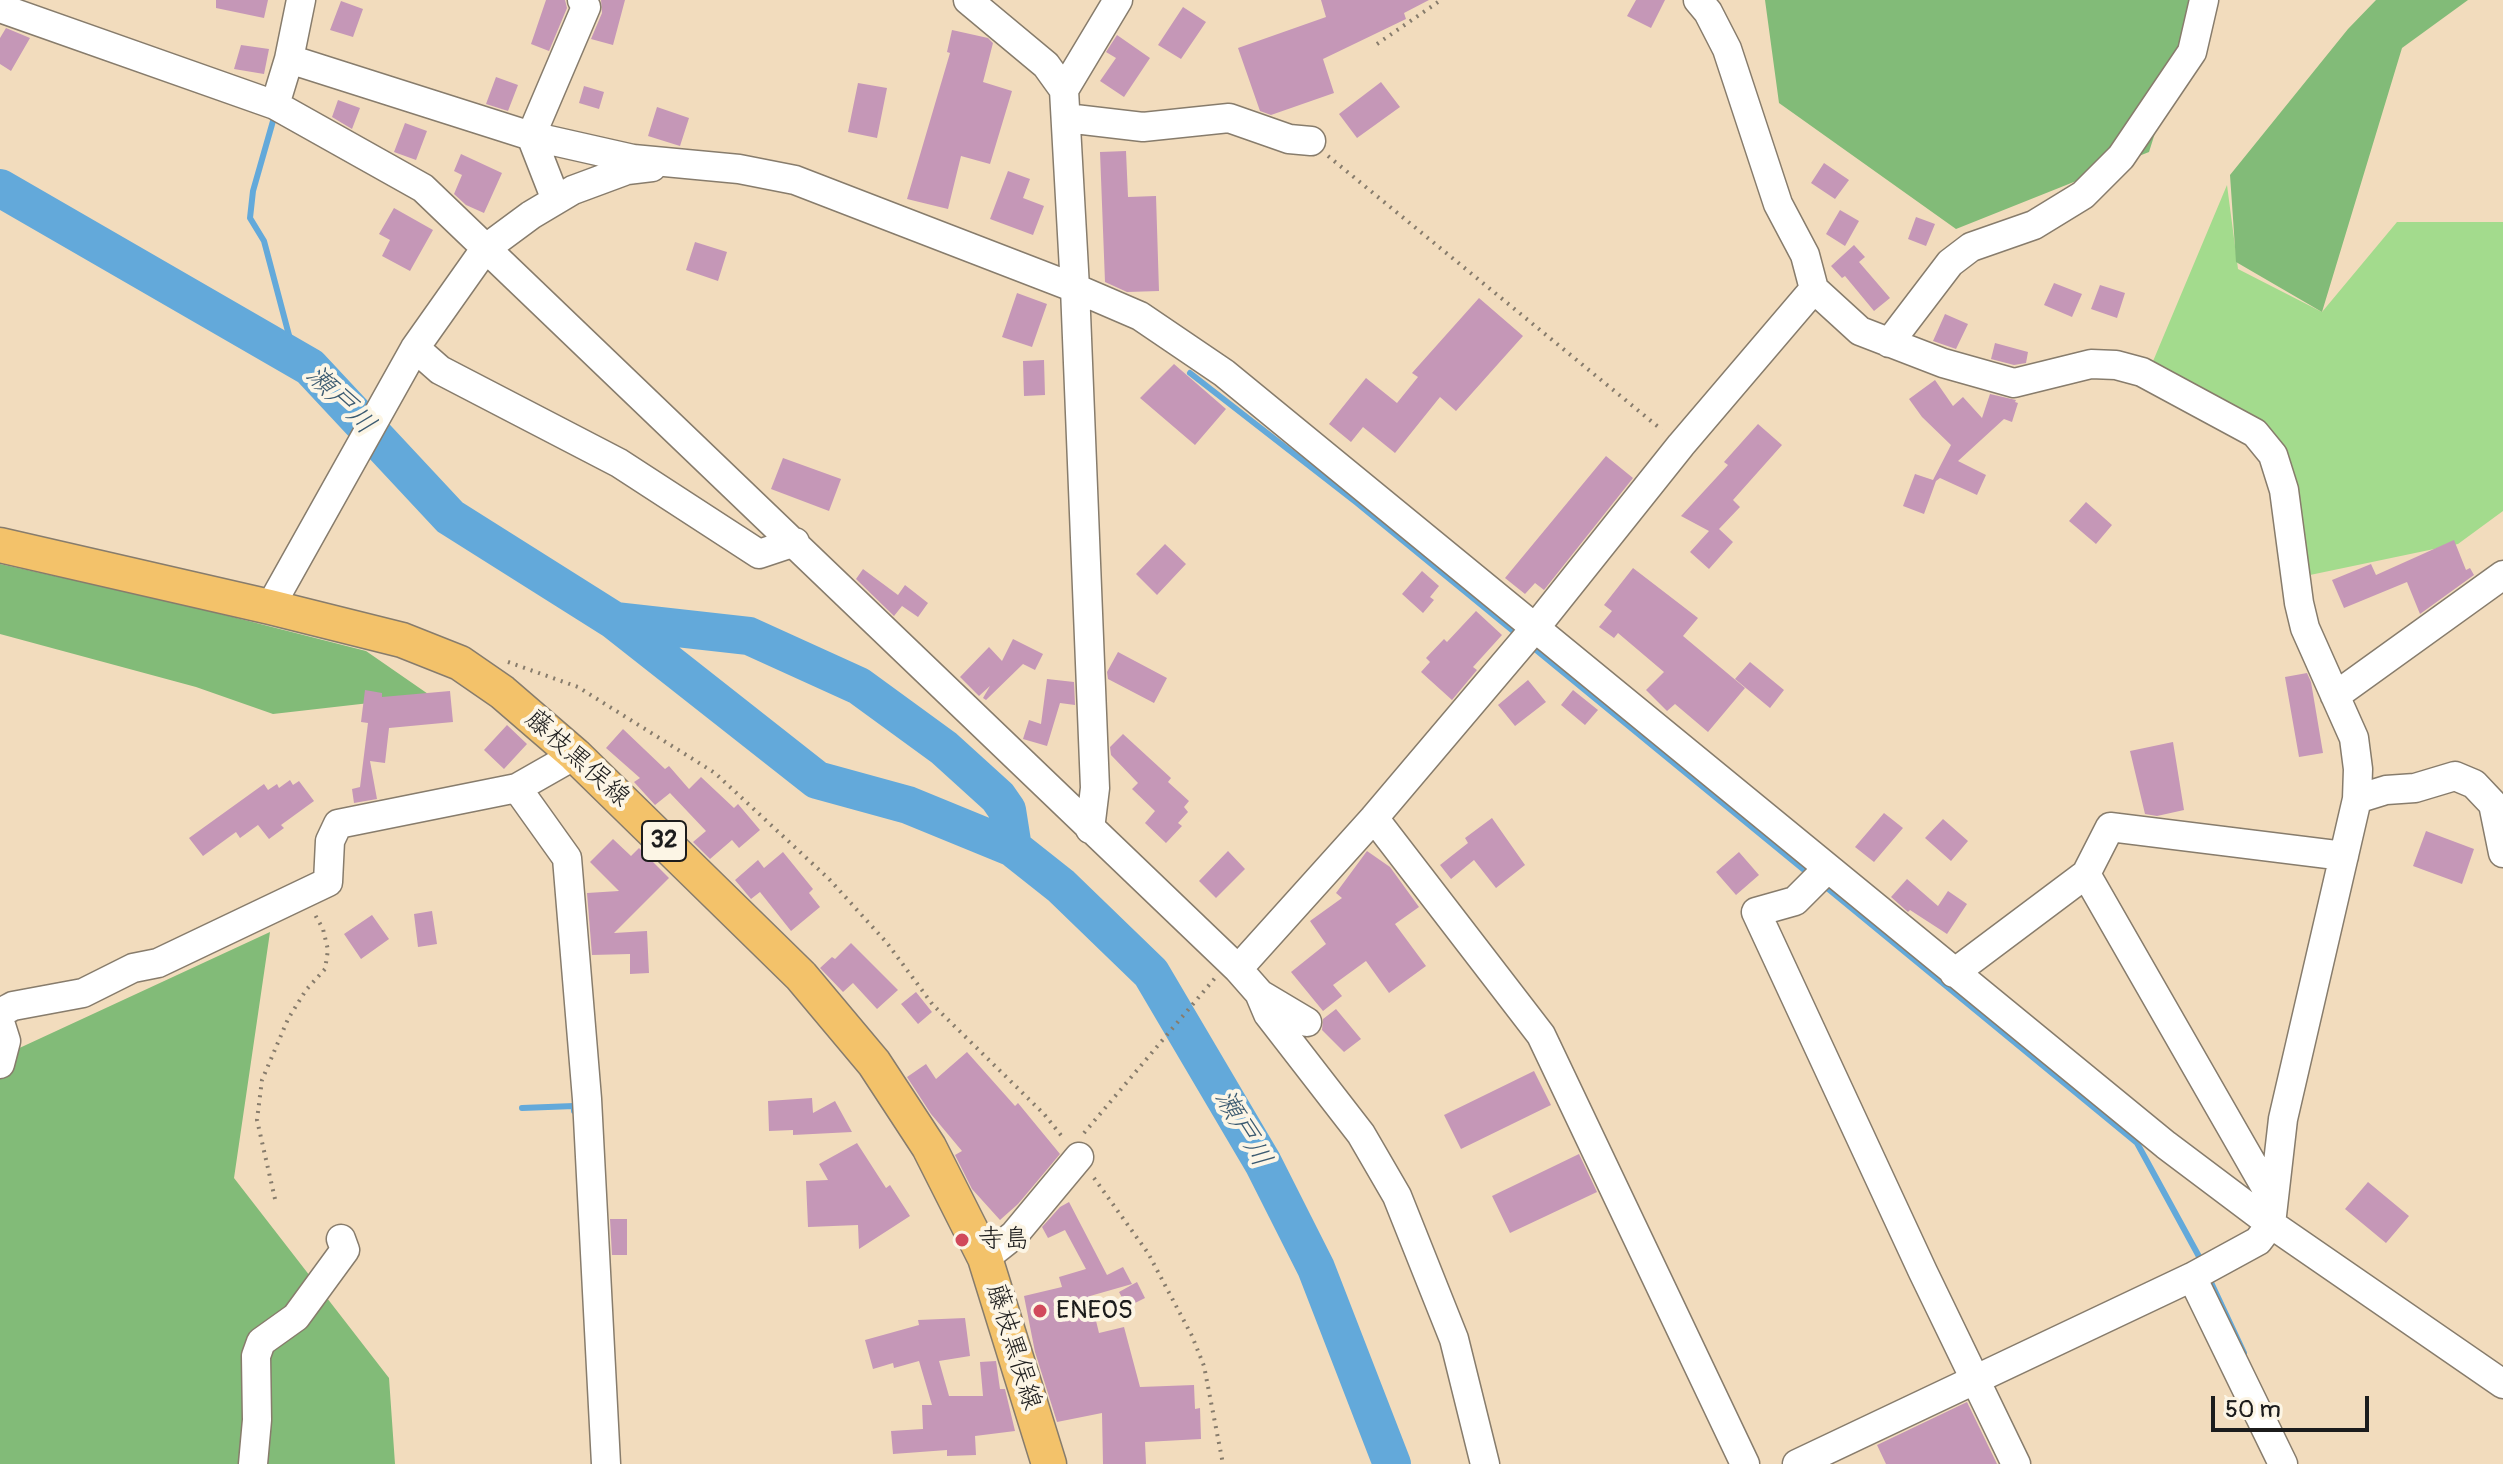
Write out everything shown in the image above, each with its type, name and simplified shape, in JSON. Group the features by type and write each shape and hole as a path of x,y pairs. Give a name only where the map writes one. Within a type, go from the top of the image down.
{"main road":[{"name":"藤枝黒俣線","path":"0,545 402,640 460,663 502,692 575,755 801,976 874,1063 929,1147 985,1258 1049,1464"}],"street":[{"path":"275,105 289,59 301,0"},
{"path":"556,200 531,136 586,7 582,0"},
{"path":"968,0 1046,65 1064,90 1095,788 1090,829"},
{"path":"1064,90 1118,0"},
{"path":"1698,0 1708,12 1727,49 1778,204 1805,255 1814,289 1860,331 1943,363 2014,383 2091,364 2116,365 2142,372 2255,433 2273,455 2284,490 2302,616 2354,738 2358,769 2357,799 2283,1119 2273,1211 2258,1241 2192,1277 1797,1464"},
{"path":"1889,343 1950,263 1971,247 2034,225 2083,195 2121,157 2192,52 2204,0"},
{"path":"0,8 275,105 423,188 795,542 1230,969 1260,994 1307,1022"},
{"path":"289,59 531,136 633,159 739,169 795,180 1140,316 1224,373 2166,1145 2273,1211 2497,1374"},
{"path":"1066,118 1143,127 1229,118 1289,139 1311,141"},
{"path":"270,607 415,348 485,249 573,190 627,170 681,164"},
{"path":"1230,969 1374,818 1535,628 1681,445 1814,289"},
{"path":"415,348 440,370 619,463 759,554 795,542"},
{"path":"2335,696 2503,575"},
{"path":"0,1013 13,1006 83,993 133,968 158,963 328,882 330,841 338,824 517,788 575,755"},
{"path":"2357,799 2386,790 2415,788 2455,776 2474,784 2493,804 2503,853"},
{"path":"517,788 567,858 587,1099 606,1464"},
{"path":"1374,818 1541,1035 1745,1464"},
{"path":"1954,973 2086,874 2110,827 2344,856"},
{"path":"1827,869 1795,901 1756,912 2016,1464"},
{"path":"2086,874 2266,1188 2273,1211"},
{"path":"1260,994 1268,1014 1361,1134 1397,1196 1454,1339 1485,1464"},
{"path":"0,1022 6,1041 0,1064"},
{"path":"985,1258 1014,1235 1075,1152"},
{"path":"253,1464 257,1420 256,1356 261,1342 296,1317 345,1250 341,1239"},
{"path":"2192,1277 2283,1464"}],"path":[{"path":"1377,44 1441,0"},
{"path":"1311,141 1681,445"},
{"path":"578,687 715,773 829,879 887,943 933,1005 1044,1114 1148,1253 1192,1336 1204,1366 1223,1464"},
{"path":"275,1199 257,1120 262,1080 288,1019 306,990 325,969 328,950 323,929 303,894"},
{"path":"1075,1152 1230,969"}],"green space":[{"path":"1765,0 2197,0 2149,152 1956,229 1779,103"},
{"path":"2376,0 2468,0 2402,48 2322,312 2236,262 2230,175 2348,29"},
{"path":"2227,185 2238,269 2322,312 2397,222 2503,222 2503,511 2458,544 2310,575 2274,433 2151,366"},
{"path":"0,564 178,603 366,651 431,696 273,714 196,687 0,634"},
{"path":"270,932 234,1178 389,1378 395,1464 0,1464 0,1057"}],"building":[{"path":"216,0 268,0 264,18 216,8"},
{"path":"546,0 565,0 567,8 549,51 531,44"},
{"path":"601,0 625,0 613,45 591,39 602,13"},
{"path":"1321,0 1429,0 1404,13 1406,19 1323,59 1334,93 1271,115 1260,111 1238,48 1326,17"},
{"path":"1636,0 1665,0 1651,28 1627,16"},
{"path":"341,1 363,9 353,37 330,30"},
{"path":"1183,7 1206,22 1181,59 1158,45"},
{"path":"6,28 30,38 11,71 0,64 0,38"},
{"path":"952,30 988,38 993,43 983,82 1012,91 990,164 961,156 948,209 907,199 950,53 947,52"},
{"path":"1117,35 1150,58 1124,97 1100,81 1116,58 1106,52"},
{"path":"241,45 269,49 264,74 234,69"},
{"path":"496,77 518,85 508,111 486,104"},
{"path":"1381,82 1400,107 1357,138 1339,114"},
{"path":"858,83 887,88 877,138 848,132"},
{"path":"584,86 604,92 599,109 579,103"},
{"path":"338,100 360,108 352,129 332,117"},
{"path":"657,107 689,118 680,146 648,136"},
{"path":"405,123 427,131 416,160 394,152"},
{"path":"1126,151 1128,197 1156,196 1159,291 1127,292 1105,282 1100,152"},
{"path":"461,154 502,173 484,213 466,205 454,194 462,175 454,171"},
{"path":"1824,163 1849,180 1835,199 1811,183"},
{"path":"1008,171 1030,179 1023,198 1044,206 1033,235 990,219"},
{"path":"394,208 433,230 410,271 382,256 390,240 379,234"},
{"path":"1840,210 1859,221 1845,246 1826,234"},
{"path":"1916,217 1935,224 1926,246 1908,239"},
{"path":"695,242 727,252 718,281 686,270"},
{"path":"1854,245 1865,257 1859,262 1890,298 1874,311 1845,276 1842,278 1831,266"},
{"path":"2054,283 2082,294 2072,317 2044,305"},
{"path":"2100,285 2125,293 2117,318 2091,309"},
{"path":"1017,293 1047,304 1032,347 1002,337"},
{"path":"1479,298 1523,336 1456,411 1440,397 1395,453 1363,427 1351,442 1329,424 1366,378 1397,403 1418,377 1412,373"},
{"path":"1945,314 1968,324 1956,349 1933,341"},
{"path":"1995,343 2028,352 2026,363 2014,365 1991,359"},
{"path":"1044,360 1045,395 1024,396 1023,361"},
{"path":"1174,364 1226,409 1195,445 1140,398"},
{"path":"1935,380 1953,406 1963,397 1982,418 1990,394 2018,403 2012,422 2004,419 1958,461 1986,475 1977,495 1940,478 1936,481 1924,514 1903,506 1915,474 1933,480 1951,445 1922,417 1909,399"},
{"path":"1758,424 1782,445 1733,500 1740,507 1719,529 1733,542 1709,569 1690,552 1709,531 1681,516 1728,465 1724,462"},
{"path":"1606,456 1633,478 1544,590 1535,583 1525,594 1505,578"},
{"path":"783,458 841,479 829,511 771,489"},
{"path":"2086,502 2112,525 2096,544 2069,521"},
{"path":"2454,540 2466,570 2470,568 2474,575 2420,614 2407,582 2344,608 2332,580 2371,564 2376,575"},
{"path":"1165,544 1186,564 1157,595 1136,574"},
{"path":"1633,568 1698,618 1683,636 1745,688 1708,732 1675,704 1667,711 1646,690 1664,672 1618,633 1614,638 1599,627 1612,611 1604,605"},
{"path":"863,569 898,595 905,585 928,603 918,617 902,606 894,616 856,579"},
{"path":"1422,571 1439,586 1430,597 1434,600 1423,613 1402,594"},
{"path":"1476,611 1502,635 1473,667 1477,670 1452,700 1421,672 1430,662 1426,658 1444,639 1447,642"},
{"path":"1013,639 1043,654 1035,670 1023,664 986,700 983,698 990,686 979,696 960,677 989,647 1002,661"},
{"path":"1118,652 1167,678 1154,703 1108,679 1107,672"},
{"path":"1750,662 1784,690 1770,708 1735,679"},
{"path":"2307,673 2323,753 2299,757 2285,677"},
{"path":"1047,679 1074,682 1075,705 1060,703 1047,746 1023,739 1029,720 1041,724"},
{"path":"1528,680 1546,702 1515,726 1498,705"},
{"path":"365,690 382,693 382,697 450,691 453,722 389,728 385,763 370,761 377,799 354,803 352,789 360,787 368,723 361,722"},
{"path":"1573,690 1598,710 1585,725 1561,705"},
{"path":"507,725 527,744 504,769 484,750"},
{"path":"623,729 665,769 669,766 689,789 701,777 734,808 738,804 760,830 739,848 732,840 710,859 693,842 706,831 670,793 655,805 634,782 640,778 606,748"},
{"path":"1123,734 1171,778 1168,782 1189,801 1184,807 1188,812 1178,823 1182,826 1166,843 1145,823 1155,811 1132,789 1138,783 1111,755 1110,747"},
{"path":"2173,742 2184,810 2157,816 2145,814 2130,751"},
{"path":"290,780 293,785 299,781 314,801 281,825 284,828 269,839 258,825 240,838 236,832 203,856 189,838 264,784 268,790 277,784 279,788"},
{"path":"1884,813 1903,828 1874,862 1855,847"},
{"path":"1492,818 1525,865 1496,888 1474,860 1451,879 1440,865 1468,843 1465,838"},
{"path":"1943,819 1968,841 1951,861 1925,838"},
{"path":"2426,831 2474,849 2462,884 2413,866"},
{"path":"613,839 631,856 639,848 669,878 614,933 647,931 649,973 630,974 630,954 592,955 587,893 619,891 590,862"},
{"path":"1228,851 1245,869 1216,898 1199,881"},
{"path":"1367,851 1390,867 1419,907 1395,924 1426,966 1389,993 1366,961 1333,985 1342,996 1323,1011 1291,972 1326,944 1310,921 1342,898 1336,893"},
{"path":"783,852 813,889 809,893 820,907 791,931 760,892 751,899 735,880 758,860 764,868"},
{"path":"1739,852 1759,875 1736,895 1716,872"},
{"path":"1907,879 1938,906 1948,891 1967,904 1947,934 1910,910 1908,912 1891,897"},
{"path":"432,911 437,944 418,947 414,914"},
{"path":"372,915 389,939 361,959 344,934"},
{"path":"851,943 898,990 877,1009 853,983 843,992 820,968 832,957 835,959"},
{"path":"916,992 932,1012 918,1024 901,1004"},
{"path":"1336,1009 1361,1039 1344,1052 1322,1030 1323,1019"},
{"path":"967,1052 1015,1106 1018,1103 1060,1154 1018,1204 1000,1220 972,1189 955,1155 962,1151 931,1114 907,1077 926,1064 936,1079"},
{"path":"1534,1071 1551,1105 1461,1149 1444,1115"},
{"path":"812,1098 813,1113 835,1101 852,1132 793,1135 793,1130 769,1131 768,1101"},
{"path":"857,1143 886,1188 890,1185 910,1216 859,1249 858,1225 808,1227 806,1181 828,1180 819,1164"},
{"path":"1579,1154 1597,1192 1510,1233 1492,1196"},
{"path":"2368,1182 2409,1216 2386,1243 2345,1209"},
{"path":"1069,1202 1107,1275 1123,1267 1132,1284 1090,1296 1099,1333 1124,1327 1140,1387 1194,1385 1195,1409 1200,1408 1201,1439 1145,1442 1146,1464 1103,1464 1102,1413 1057,1422 1035,1352 1024,1296 1062,1287 1059,1277 1086,1269 1065,1230 1048,1238 1042,1227 1060,1207"},
{"path":"610,1219 627,1219 627,1255 612,1255"},
{"path":"1137,1282 1145,1298 1127,1307 1119,1292"},
{"path":"965,1318 970,1356 939,1361 949,1396 983,1396 980,1362 996,1361 1000,1389 1005,1389 1015,1431 975,1436 976,1455 947,1456 947,1450 893,1454 891,1431 923,1429 922,1405 932,1405 919,1361 894,1368 893,1363 873,1369 865,1340 919,1325 918,1320"},
{"path":"1967,1402 1997,1464 1886,1464 1877,1445"}],"waterway":[{"path":"275,114 253,191 250,218 264,241 290,339 310,367"},
{"name":"瀬戸川","path":"0,188 310,367 450,517 615,621 817,780 908,805 1013,848 1061,886 1151,973 1263,1163 1316,1268 1392,1464"},
{"path":"1190,373 1357,503 1518,635"},
{"name":"瀬戸川","path":"615,621 749,636 859,686 944,748 998,797 1007,810 1013,848"},
{"path":"1530,645 1809,874"},
{"path":"1821,883 2137,1143 2202,1262"},
{"path":"522,1108 574,1106 574,1111"},
{"path":"2208,1276 2244,1353"}],"place":[{"name":"寺島","path":"962,1240"},
{"name":"ENEOS","path":"1040,1311"}]}
